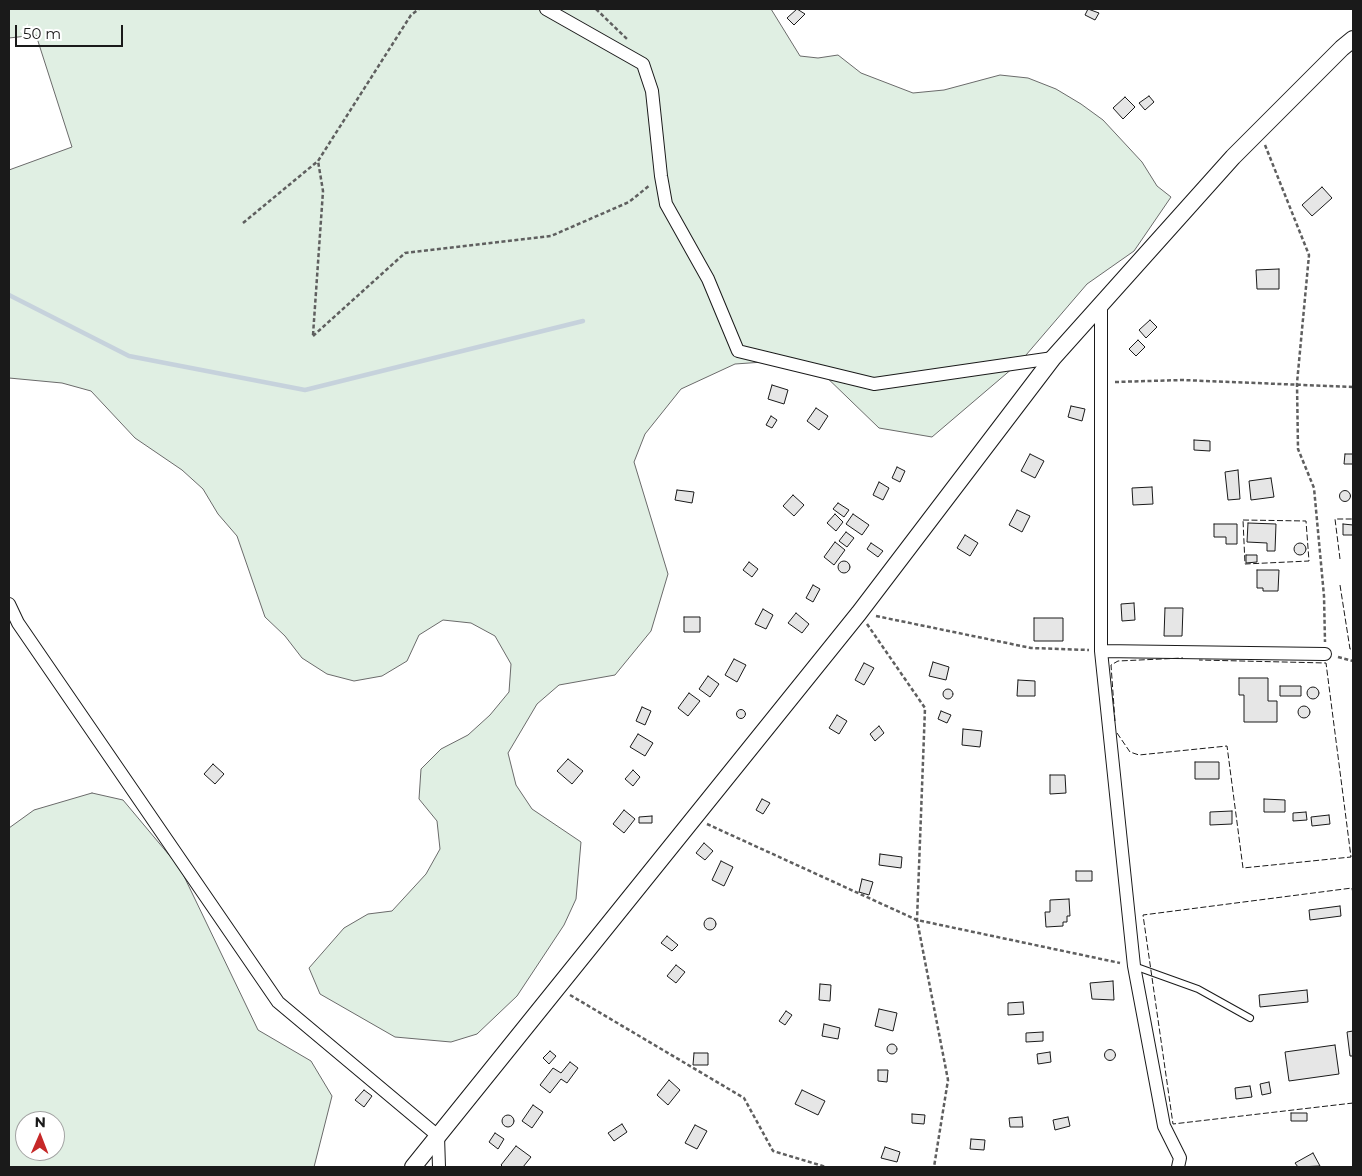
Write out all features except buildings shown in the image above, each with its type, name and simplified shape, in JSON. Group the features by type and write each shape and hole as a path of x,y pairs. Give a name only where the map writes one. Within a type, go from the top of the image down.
{"street":[{"path":"546,9 643,64 652,91 661,176 666,204 708,279 738,351 874,384 1053,358"},
{"path":"413,1167 557,987 696,818 859,613 1053,358 1259,131 1353,39"},
{"path":"1101,304 1101,651 1134,966 1164,1126 1180,1158 1178,1167"},
{"path":"9,604 13,623 278,1002 438,1136 439,1167"},
{"path":"1101,651 1325,654"}],"lane":[{"path":"1134,966 1198,989 1250,1018"}],"path":[{"path":"243,223 318,161 411,15 419,9"},
{"path":"1259,131 1309,255 1297,383 1298,449 1314,488 1324,596 1325,654"},
{"path":"318,161 323,191 313,336 405,253 551,236 629,202 661,176"},
{"path":"1101,382 1182,380 1297,383 1353,387"},
{"path":"859,613 1032,648 1101,651"},
{"path":"859,613 924,708 917,920 948,1080 934,1167"},
{"path":"696,818 917,920 1134,966"},
{"path":"557,987 744,1098 773,1151 826,1167"}],"green space":[{"path":"9,9 771,9 800,56 818,58 838,55 861,73 913,93 944,90 1000,75 1028,78 1056,89 1103,120 1142,162 1157,186 1171,197 1134,251 1087,284 1020,362 932,437 879,428 819,370 792,360 735,364 681,389 645,434 634,462 668,574 651,631 615,675 559,685 537,704 508,753 516,785 532,809 581,842 576,899 564,925 517,996 477,1034 451,1042 395,1037 320,994 309,968 344,928 368,914 392,911 426,874 440,849 437,821 419,799 421,769 441,749 468,735 490,715 509,692 511,664 495,636 471,623 443,620 419,635 407,661 382,676 354,681 327,674 302,658 285,636 265,617 237,536 218,514 203,489 182,470 135,438 91,391 62,383 9,378 9,170 72,147 36,35 9,38"},
{"path":"92,793 123,800 180,868 258,1030 311,1061 332,1096 314,1167 9,1167 9,828 34,810"}],"waterway":[{"path":"9,295 129,356 305,390 583,321"}],"fence":[{"path":"1340,559 1335,519 1353,519"},
{"path":"1243,520 1306,521 1309,561 1245,564 1243,520"},
{"path":"1340,585 1350,649 1353,649"},
{"path":"1115,721 1111,665 1118,661 1183,658"},
{"path":"1117,733 1130,752 1139,755 1227,746 1243,868 1351,857 1326,663 1199,660"},
{"path":"1353,894 1352,888 1143,915 1173,1124 1353,1103"}]}
